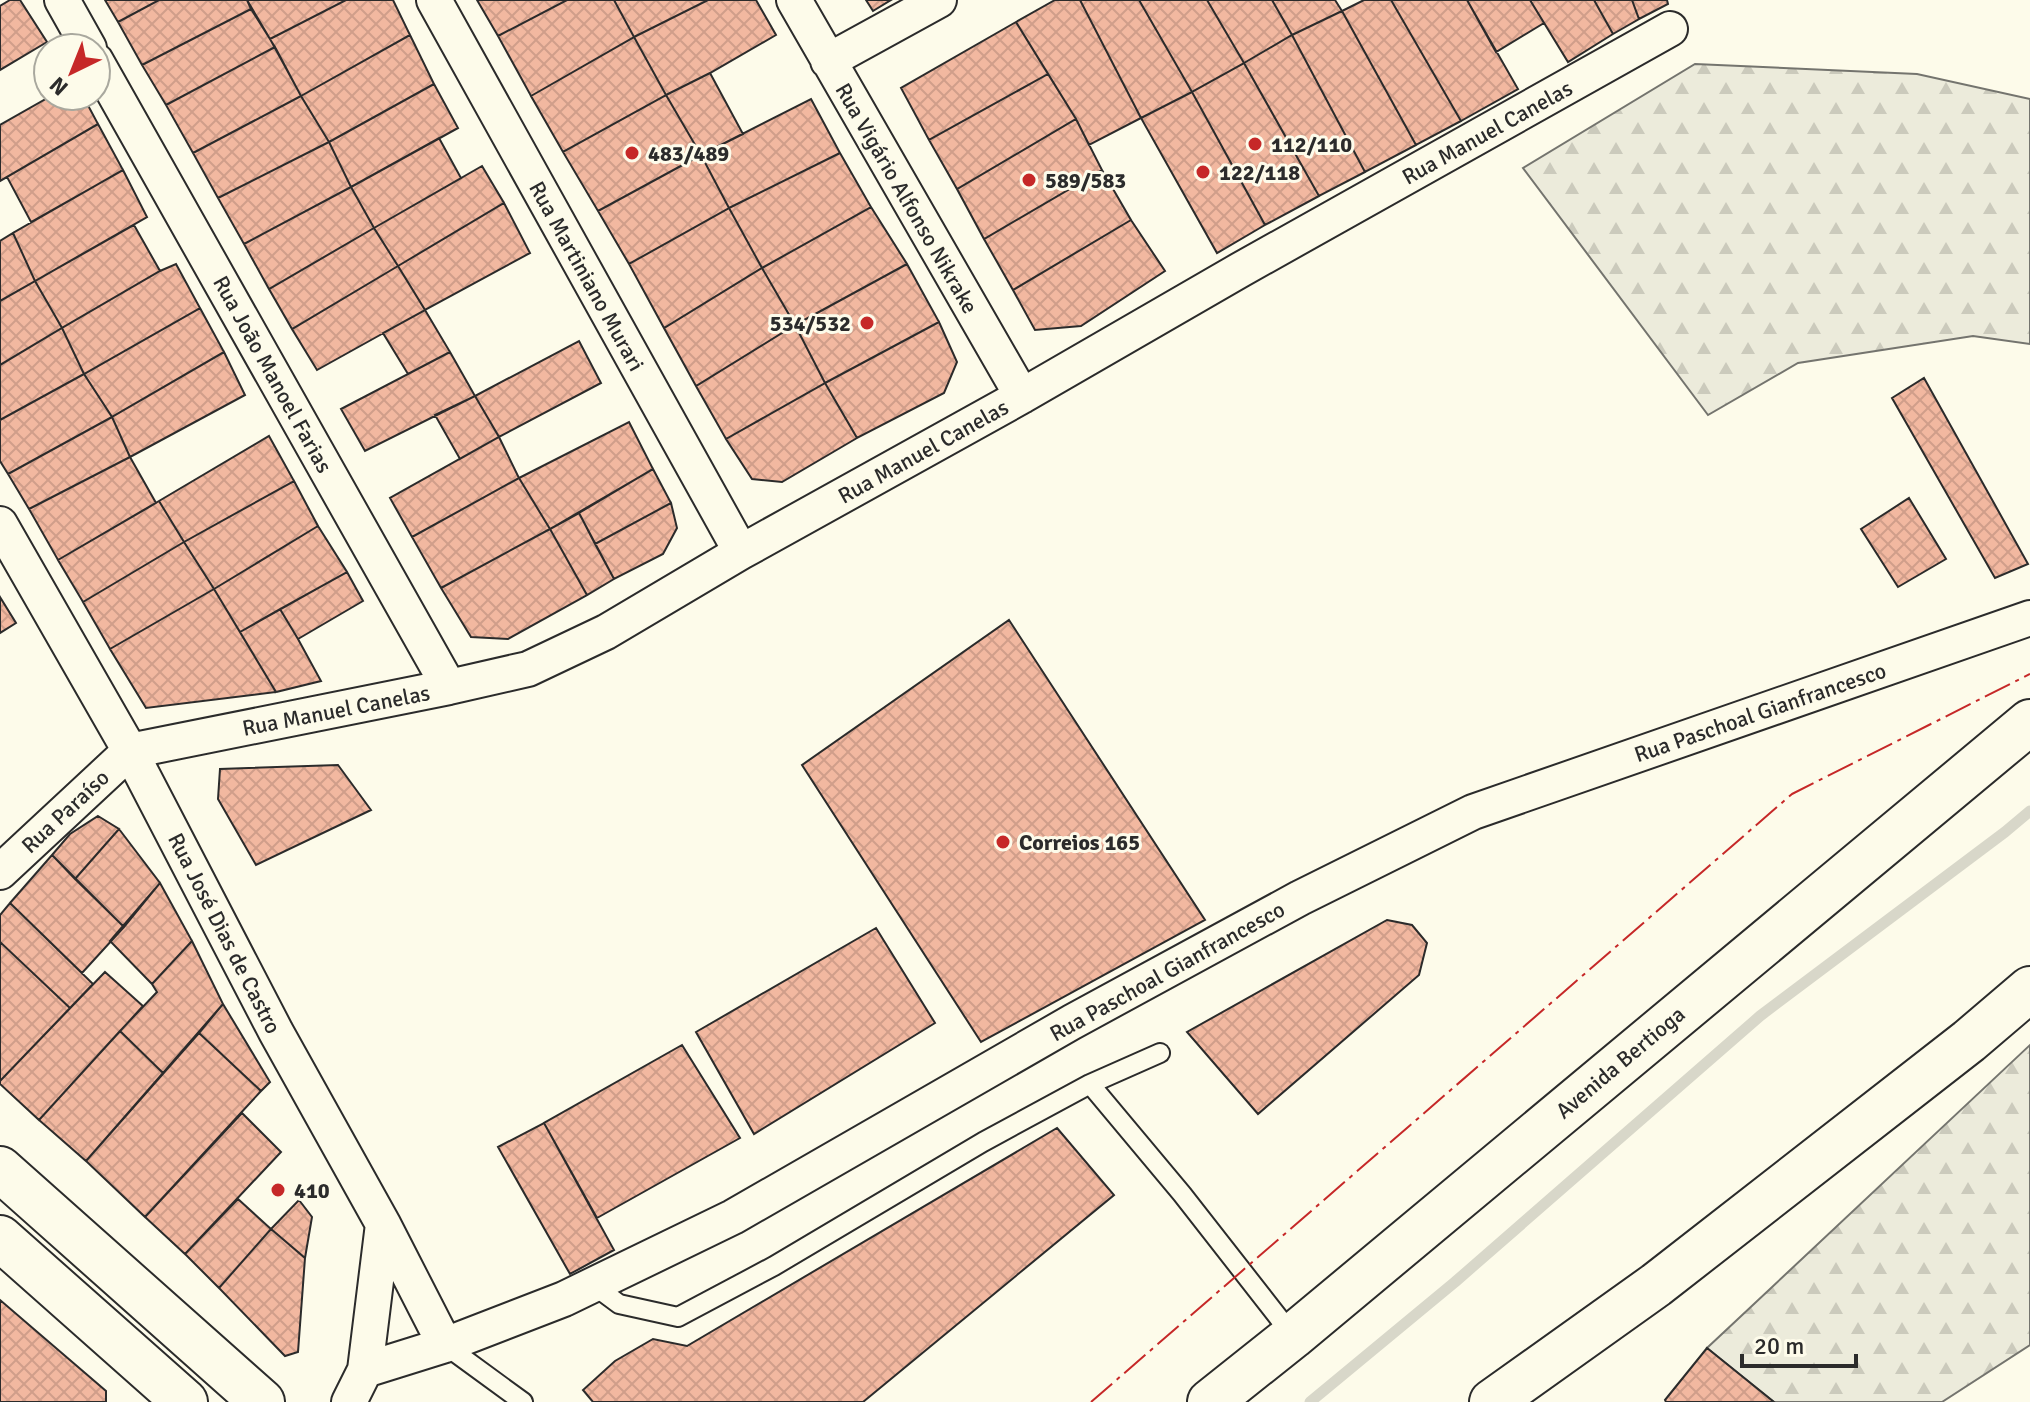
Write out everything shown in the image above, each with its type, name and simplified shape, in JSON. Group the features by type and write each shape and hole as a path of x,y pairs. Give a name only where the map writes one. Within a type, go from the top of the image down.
{"street":[{"path":"62,0 80,32"},
{"name":"Rua Martiniano Murari","path":"434,0 741,552"},
{"name":"Rua Vigário Alfonso Nikrake","path":"794,0 1022,396"},
{"path":"828,61 939,0"},
{"name":"Rua Manuel Canelas","path":"130,751 528,669 606,632 741,552 1670,29"},
{"name":"Rua João Manoel Farias","path":"112,89 449,687"},
{"name":"Rua José Dias de Castro","path":"0,524 130,751 276,1032 383,1224 445,1345"},
{"name":"Rua Paschoal Gianfrancesco","path":"365,1370 445,1345 564,1299 733,1217 1084,1015 1300,898 1473,812 2030,618"},
{"name":"Avenida Bertioga","path":"1210,1402 2030,722"},
{"name":"Rua Paraíso","path":"0,872 130,751"},
{"path":"1492,1402 1656,1285 1969,1041 2030,989"},
{"path":"0,1169 262,1402"},
{"path":"349,1402 365,1370 383,1224"},
{"path":"0,1238 180,1400"}],"lane":[{"path":"592,1284 619,1304 678,1317 774,1266 983,1142 1090,1084 1160,1053"},
{"path":"1090,1084 1182,1194 1293,1336"},
{"path":"445,1345 523,1402"}],"green space":[{"path":"1695,64 1917,74 2030,99 2030,344 1973,336 1798,363 1708,415 1523,168"},
{"path":"2030,1045 2030,1345 1942,1402 1774,1402 1707,1348"}],"building":[{"path":"10,0 20,0 41,32 32,32 32,51 0,70 0,6"},
{"path":"105,0 159,0 118,22"},
{"path":"159,0 247,0 251,9 142,65 118,22"},
{"path":"247,0 346,0 270,39"},
{"path":"346,0 393,0 410,35 301,96 270,39"},
{"path":"477,0 567,0 498,36"},
{"path":"567,0 614,0 634,37 531,96 498,36"},
{"path":"614,0 708,0 634,37"},
{"path":"708,0 756,0 776,35 666,95 634,37"},
{"path":"866,0 891,0 873,11"},
{"path":"1055,0 1080,0 1141,118 1089,145 1016,22"},
{"path":"1080,0 1139,0 1192,92 1141,118"},
{"path":"1139,0 1207,0 1244,63 1192,92"},
{"path":"1207,0 1272,0 1292,35 1244,63"},
{"path":"1272,0 1335,0 1342,11 1292,35"},
{"path":"1364,0 1391,0 1461,121 1416,145 1342,11"},
{"path":"1391,0 1467,0 1518,89 1461,121"},
{"path":"1467,0 1530,0 1544,23 1496,52"},
{"path":"1530,0 1594,0 1613,34 1568,62"},
{"path":"1594,0 1632,0 1639,19 1613,34"},
{"path":"1632,0 1667,0 1668,4 1639,19"},
{"path":"251,9 275,47 166,105 142,65"},
{"path":"1342,11 1416,145 1365,172 1292,35"},
{"path":"1016,22 1048,74 929,140 901,88"},
{"path":"410,35 434,84 329,142 301,96"},
{"path":"1292,35 1365,172 1319,196 1244,63"},
{"path":"634,37 666,95 563,152 531,96"},
{"path":"275,47 301,96 193,153 166,105"},
{"name":"112/110","path":"1244,63 1319,196 1265,225 1192,92"},
{"path":"710,73 743,134 701,155 666,95"},
{"path":"1048,74 1076,119 957,189 929,140"},
{"path":"434,84 458,128 351,187 329,142"},
{"name":"122/118","path":"1192,92 1265,225 1217,253 1141,118"},
{"name":"483/489","path":"666,95 701,155 598,211 563,152"},
{"path":"301,96 329,142 218,198 193,153"},
{"path":"811,99 840,153 729,208 701,155"},
{"path":"32,107 32,112 92,112 98,124 0,181 0,125"},
{"name":"589/583","path":"1076,119 1102,170 984,239 957,189"},
{"path":"98,124 123,170 31,222 7,177"},
{"path":"439,138 461,178 374,228 351,187"},
{"path":"329,142 351,187 244,244 218,198"},
{"path":"840,153 871,207 762,268 729,208"},
{"path":"701,155 729,208 629,264 598,211"},
{"path":"482,166 504,203 398,266 374,228"},
{"path":"123,170 147,217 35,281 13,233"},
{"path":"1102,170 1131,220 1013,290 984,239"},
{"path":"351,187 374,228 269,289 244,244"},
{"path":"504,203 530,253 425,310 398,266"},
{"path":"871,207 907,264 795,325 762,268"},
{"path":"729,208 762,268 664,328 629,264"},
{"path":"1131,220 1165,271 1081,326 1035,330 1013,290"},
{"path":"134,225 160,271 62,328 35,281"},
{"path":"374,228 398,266 292,329 269,289"},
{"path":"13,233 35,281 0,301 0,241"},
{"path":"176,264 200,308 84,374 62,328"},
{"name":"534/532","path":"907,264 939,322 825,383 795,325"},
{"path":"398,266 425,310 317,370 292,329"},
{"path":"762,268 795,325 696,386 664,328"},
{"path":"35,281 62,328 0,365 0,301"},
{"path":"200,308 224,352 112,417 84,374"},
{"path":"425,310 450,352 408,374 383,333"},
{"path":"939,322 957,362 944,393 857,438 825,383"},
{"path":"795,325 825,383 726,439 696,386"},
{"path":"62,328 84,374 0,420 0,365"},
{"path":"579,341 601,383 499,437 475,396"},
{"path":"224,352 245,395 130,457 112,417"},
{"path":"450,352 475,396 365,451 341,409"},
{"path":"84,374 112,417 8,474 0,461 0,420"},
{"path":"1924,378 2028,564 1995,578 1892,398"},
{"path":"825,383 857,438 782,482 752,479 726,439"},
{"path":"475,396 499,437 460,459 435,415"},
{"path":"112,417 130,457 29,509 8,474"},
{"path":"629,422 653,469 550,529 519,478"},
{"path":"269,436 294,481 184,542 159,501"},
{"path":"499,437 519,478 412,537 390,498"},
{"path":"130,457 156,503 58,560 29,509"},
{"path":"653,469 671,503 595,544 579,513"},
{"path":"519,478 550,529 441,588 412,537"},
{"path":"294,481 318,526 214,589 184,542"},
{"path":"1909,498 1946,559 1898,587 1861,529"},
{"path":"159,501 184,542 83,602 58,560"},
{"path":"671,503 677,528 663,554 614,579 595,544"},
{"path":"579,513 614,579 587,595 550,529"},
{"path":"318,526 347,572 240,632 214,589"},
{"path":"550,529 587,595 508,639 471,637 441,588"},
{"path":"184,542 214,589 110,649 83,602"},
{"path":"347,572 363,601 298,639 280,609"},
{"path":"214,589 276,692 146,708 110,649"},
{"path":"0,597 16,623 0,633"},
{"path":"280,609 321,681 276,692 240,632"},
{"name":"Correios 165","path":"1009,620 1205,920 981,1042 802,765"},
{"path":"338,765 371,810 256,865 218,799 220,769"},
{"path":"98,816 119,829 75,879 52,855 70,834"},
{"path":"119,829 160,883 124,927 75,879"},
{"path":"52,855 124,927 82,973 10,903"},
{"path":"160,883 192,941 152,984 110,941"},
{"path":"10,903 93,984 70,1008 0,942 0,915"},
{"path":"1387,920 1412,925 1427,943 1419,975 1258,1114 1187,1032"},
{"path":"876,928 935,1023 754,1134 696,1032"},
{"path":"192,941 223,1004 163,1073 120,1031 157,992 152,984"},
{"path":"0,942 70,1008 0,1081"},
{"path":"105,972 143,1006 39,1120 0,1081"},
{"path":"223,1004 270,1082 261,1091 199,1033"},
{"path":"120,1031 163,1073 86,1161 39,1120"},
{"path":"199,1033 261,1091 145,1217 86,1161"},
{"path":"682,1045 740,1138 597,1218 544,1123"},
{"path":"242,1113 281,1152 185,1254 145,1217"},
{"path":"544,1123 614,1250 570,1274 498,1147"},
{"path":"1057,1128 1114,1195 863,1402 593,1402 583,1390 615,1361 653,1339 687,1346"},
{"path":"238,1199 271,1229 219,1288 185,1254"},
{"path":"299,1200 312,1217 305,1258 271,1229"},
{"path":"271,1229 305,1258 298,1352 285,1356 219,1288"},
{"path":"0,1300 106,1391 106,1402 0,1402"},
{"path":"1707,1348 1774,1402 1666,1402"}],"waterway":[{"path":"1310,1402 1455,1282 1760,1016 2030,811"}],"power":[{"path":"1091,1402 1792,794 2030,674"}],"place":[{"name":"112/110","path":"1255,144"},
{"name":"483/489","path":"632,153"},
{"name":"122/118","path":"1203,172"},
{"name":"589/583","path":"1029,180"},
{"name":"534/532","path":"867,323"},
{"name":"Correios 165","path":"1003,842"},
{"name":"410","path":"278,1190"}]}
